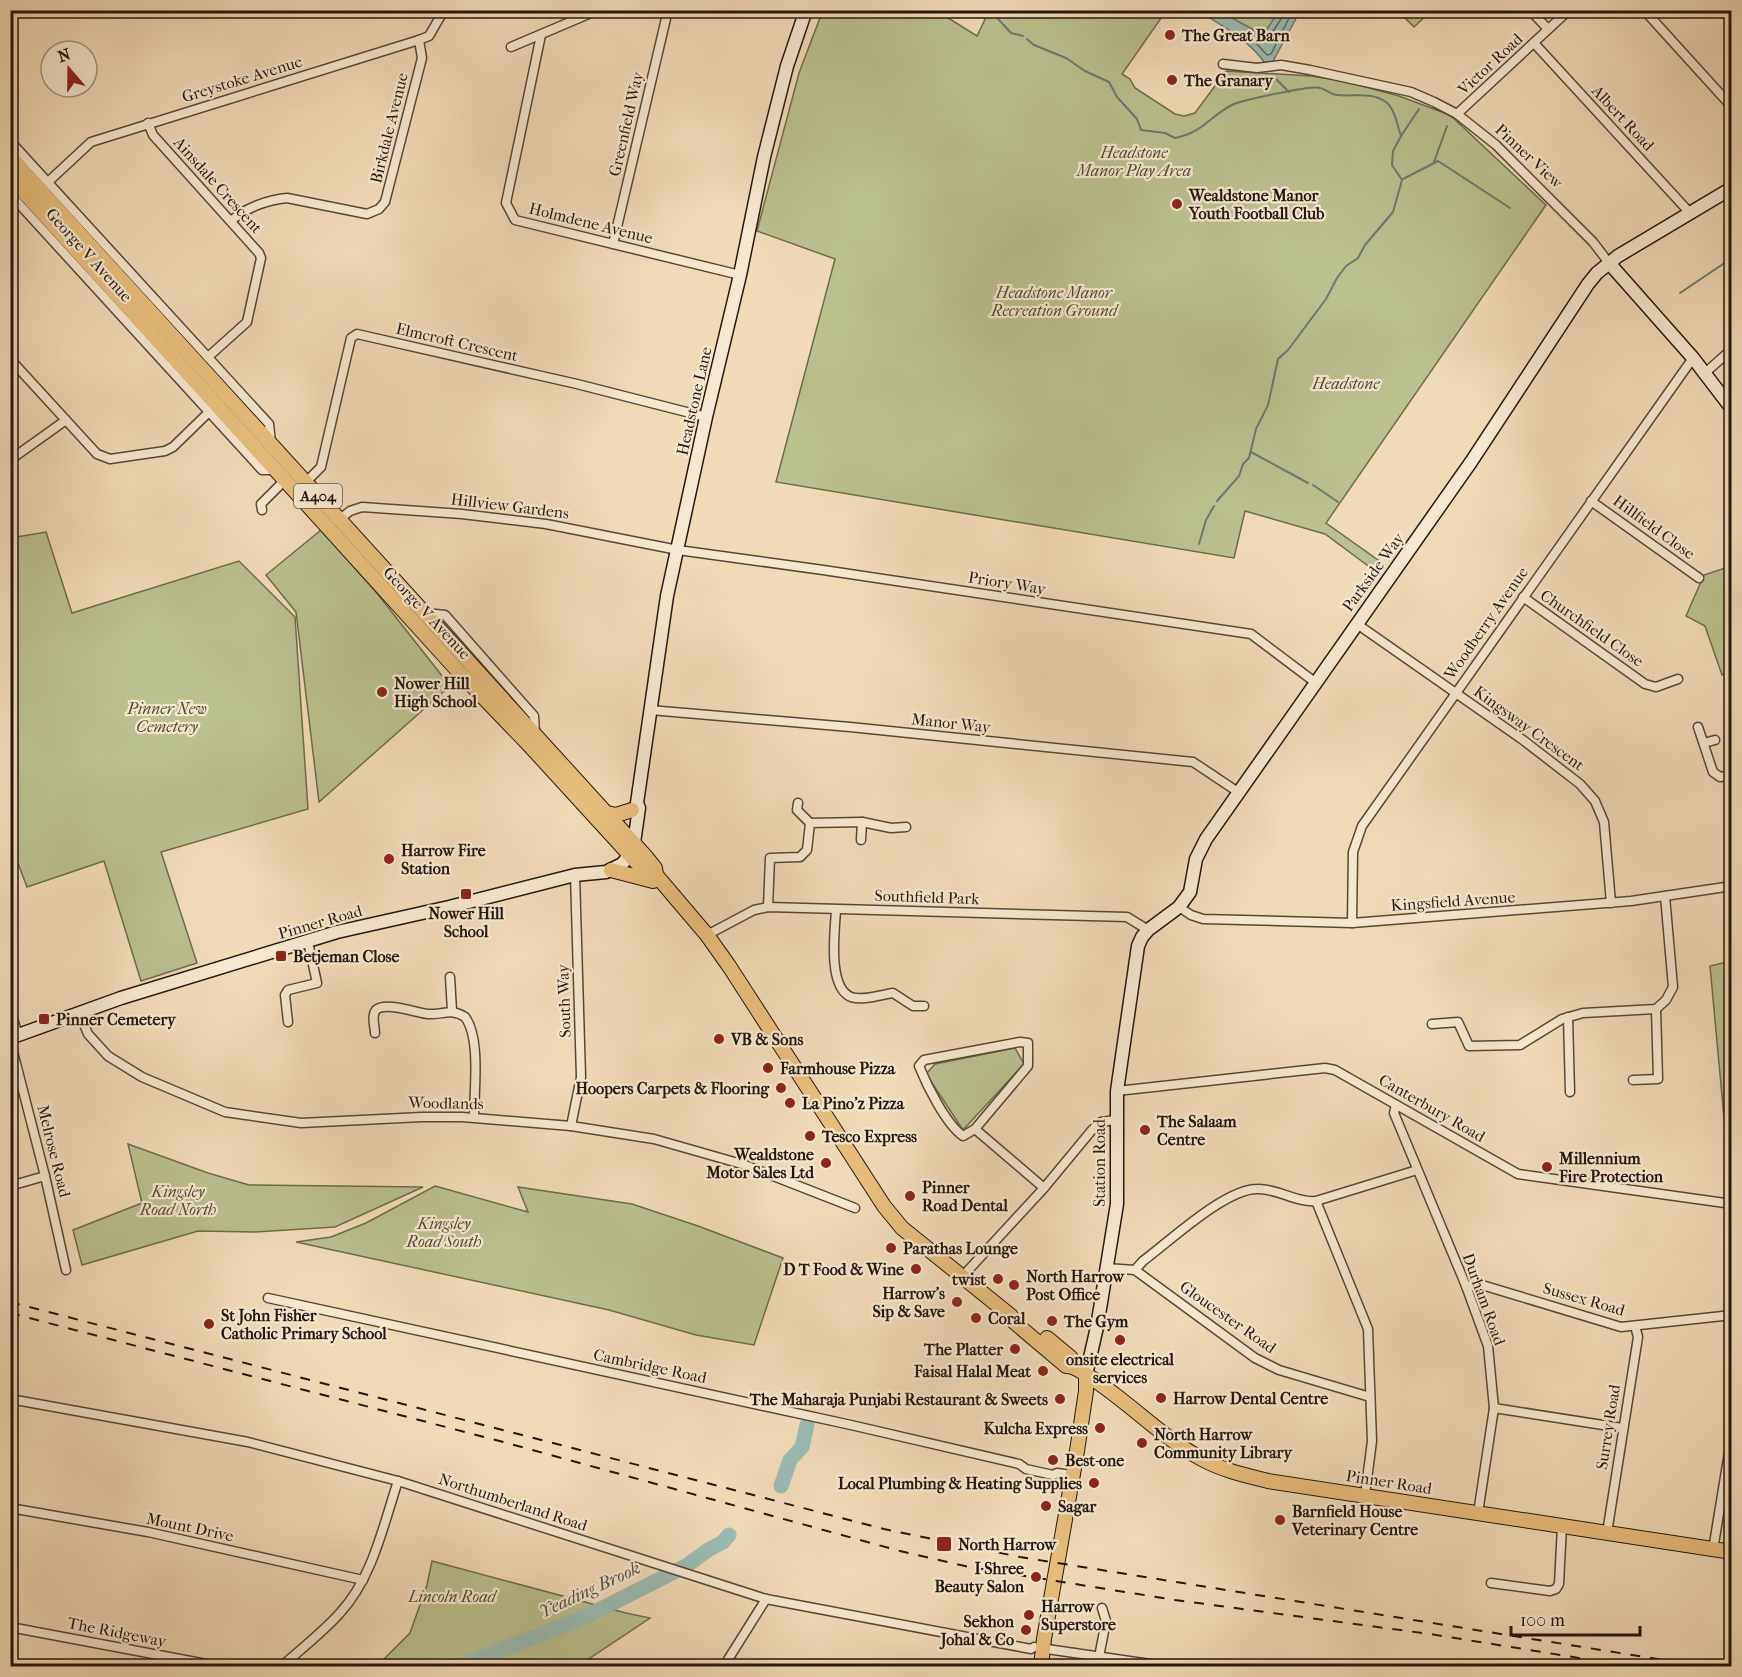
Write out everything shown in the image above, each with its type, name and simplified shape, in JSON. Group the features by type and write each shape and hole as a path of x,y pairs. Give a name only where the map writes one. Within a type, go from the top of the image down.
{"main road":[{"name":"George V Avenue","path":"10,157 68,212 105,271 160,350 281,474 334,536 458,671 628,845"},
{"name":"George V Avenue","path":"10,177 30,207 105,271 158,311 271,444 607,813 628,845"},
{"path":"458,671 464,656"},
{"path":"607,813 616,815 635,807"},
{"name":"Pinner Road","path":"628,845 655,868 660,879 707,935 750,997 884,1206 902,1228 1011,1316 1014,1322 1065,1366 1074,1366 1113,1392 1180,1445 1203,1460 1231,1472 1268,1481 1731,1552"},
{"path":"606,870 660,879"},
{"name":"Station Road","path":"1041,1666 1038,1648 1060,1555 1086,1391 1086,1375"}],"street":[{"name":"Greystoke Avenue","path":"48,182 91,141 419,40 429,36 444,10"},
{"path":"511,47 598,10"},
{"name":"Greenfield Way","path":"613,244 668,10"},
{"name":"Headstone Lane","path":"628,845 667,596 740,275 764,157 787,66 806,10"},
{"path":"1530,10 1548,29"},
{"name":"Victor Road","path":"1457,114 1569,10"},
{"path":"1644,10 1731,107"},
{"name":"Holmdene Avenue","path":"541,35 506,203 515,220 740,275"},
{"name":"Birkdale Avenue","path":"231,221 241,212 287,198 367,214 379,209 385,202 422,58 419,40"},
{"name":"Albert Road","path":"1534,43 1690,213"},
{"name":"Pinner View","path":"1223,64 1257,68 1281,65 1356,79 1411,93 1457,114 1496,145 1593,242 1693,358 1731,409"},
{"name":"Ainsdale Crescent","path":"148,123 153,135 260,253 261,258 247,322 208,357"},
{"name":"George V Avenue","path":"10,141 48,182 68,212 158,311 208,357 269,424 271,444"},
{"name":"Parkside Way","path":"1179,907 1193,886 1196,859 1200,848 1471,462 1588,284 1609,263 1731,188"},
{"name":"George V Avenue","path":"10,194 30,207 160,350 209,412 262,470 281,474"},
{"name":"Elmcroft Crescent","path":"306,482 321,467 351,338 357,334 577,384 706,417"},
{"path":"1705,373 1731,349"},
{"name":"Woodberry Avenue","path":"1352,923 1353,852 1362,826 1693,358"},
{"path":"10,359 98,454 110,459 165,451 209,412"},
{"path":"10,460 66,420"},
{"path":"262,510 261,504 281,474"},
{"name":"Hillfield Close","path":"1591,501 1699,578"},
{"name":"Hillview Gardens","path":"340,519 350,511 362,507 462,514 546,524 678,550"},
{"name":"Priory Way","path":"678,550 1251,634 1316,683"},
{"name":"Churchfield Close","path":"1523,597 1645,684 1656,687 1678,679"},
{"name":"George V Avenue","path":"426,614 446,615 534,716 535,735"},
{"name":"Kingsway Crescent","path":"1357,624 1531,746 1580,784 1595,801 1604,822 1611,903"},
{"name":"Manor Way","path":"650,710 850,727 1193,762 1238,792"},
{"path":"1698,727 1713,772 1720,777 1731,775"},
{"path":"1704,743 1715,740"},
{"path":"798,803 797,810 810,823 862,822 891,828 906,827"},
{"path":"861,840 862,822"},
{"path":"768,907 770,858 800,857 807,850 810,823"},
{"path":"606,870 604,866 617,858 628,845"},
{"name":"Pinner Road","path":"13,1038 79,1012 337,932 449,907 574,875 606,870"},
{"name":"South Way","path":"571,1126 581,1077 574,875"},
{"name":"Kingsfield Avenue","path":"1179,907 1203,919 1352,923 1611,903 1731,886"},
{"path":"1432,1024 1458,1022 1469,1046 1520,1045 1568,1017 1583,1013 1656,1009 1666,1000 1673,987 1665,897"},
{"name":"Southfield Park","path":"707,935 754,910 768,907 1127,917 1148,930"},
{"path":"1148,930 1179,907"},
{"path":"836,910 834,972 842,988 850,996 860,998 893,993 913,1006 924,1006"},
{"name":"Station Road","path":"1086,1375 1118,1193 1115,1120 1117,1091 1138,946 1148,930"},
{"path":"288,1022 285,995 288,990 317,983 308,942"},
{"path":"450,977 452,1011"},
{"path":"375,1034 374,1015 381,1007 428,1014 452,1011 465,1017 472,1034 475,1054 474,1117"},
{"name":"Melrose Road","path":"10,1008 13,1038 66,1270"},
{"path":"1633,1080 1658,1078 1656,1009"},
{"name":"Woodlands","path":"79,1012 88,1034 108,1056 142,1077 225,1112 301,1123 422,1117 474,1117 571,1126 654,1139 745,1165 855,1208"},
{"path":"1568,1017 1570,1092"},
{"path":"1020,1042 1028,1043 1028,1066 975,1129 963,1136 954,1130 923,1077 920,1066 924,1060 1020,1042"},
{"name":"Canterbury Road","path":"1117,1091 1324,1068 1335,1070 1518,1174 1731,1204"},
{"name":"Durham Road","path":"1396,1105 1394,1113 1466,1286 1488,1346 1494,1408 1478,1513"},
{"path":"962,1277 1044,1188 1092,1130 1101,1122 1115,1120"},
{"path":"975,1129 1044,1188"},
{"path":"1106,1268 1135,1270 1143,1261 1212,1207 1246,1190 1260,1188 1307,1202 1316,1201 1417,1170"},
{"path":"10,1186 45,1176"},
{"path":"840,1201 846,1192"},
{"path":"1316,1201 1368,1329 1372,1441 1365,1495"},
{"name":"Gloucester Road","path":"1135,1270 1255,1358 1279,1370 1370,1397"},
{"name":"Sussex Road","path":"1466,1286 1482,1285 1621,1327 1731,1316"},
{"name":"Cambridge Road","path":"268,1298 839,1422 1053,1475 1057,1473 1072,1475"},
{"name":"Surrey Road","path":"1607,1533 1638,1337 1635,1326"},
{"name":"Northumberland Road","path":"10,1399 102,1414 248,1443 398,1481 766,1599 1003,1642 1005,1640 1038,1648 1164,1666"},
{"path":"1494,1408 1622,1428"},
{"path":"1713,1550 1731,1434"},
{"path":"282,1666 341,1612 363,1580 398,1481"},
{"name":"Mount Drive","path":"10,1508 148,1532 363,1580"},
{"path":"1491,1583 1550,1591 1556,1589 1559,1584 1562,1526"},
{"path":"724,1666 766,1599"},
{"path":"1099,1657 1106,1621 1102,1608"},
{"name":"The Ridgeway","path":"10,1626 217,1666"}],"green space":[{"name":"Headstone Manor Recreation Ground","path":"823,10 937,11 977,36 989,11 1166,11 1122,74 1130,79 1135,88 1175,114 1184,116 1195,113 1226,71 1311,76 1343,81 1399,96 1450,115 1546,205 1326,523 1385,565 1379,574 1325,534 1245,511 1234,558 776,482 835,259 757,231 799,73"},
{"path":"1219,11 1279,11 1265,33 1259,33"},
{"path":"1398,11 1431,11 1414,27"},
{"path":"321,530 376,592 450,686 319,802 296,612 266,575"},
{"name":"Pinner New Cemetery","path":"46,532 72,613 239,561 295,617 308,809 161,852 197,963 141,981 104,861 27,887 11,845 11,538"},
{"path":"1731,566 1731,671 1722,675 1705,626 1686,616 1704,575"},
{"path":"1731,961 1732,1149 1727,1150 1710,966"},
{"path":"1015,1048 1024,1064 963,1130 926,1074 935,1064"},
{"name":"Kingsley Road North","path":"128,1144 249,1185 423,1187 335,1227 255,1232 198,1231 82,1265 73,1230 142,1203"},
{"name":"Kingsley Road South","path":"435,1186 528,1212 518,1187 632,1204 783,1258 754,1345 696,1335 609,1310 296,1242 331,1237 366,1223"},
{"name":"Lincoln Road","path":"432,1561 650,1618 578,1666 377,1666 410,1633 427,1585"}],"water":[{"path":"1199,11 1219,11 1259,33 1265,32 1279,11 1300,11 1272,63 1265,63 1243,40"}],"waterway":[{"name":"Yeading Brook","path":"990,10 1011,33 1023,36"},
{"name":"Yeading Brook","path":"1027,39 1034,45 1066,58 1085,71 1109,82 1117,97 1137,119 1141,130 1165,133 1175,138 1201,128 1234,104 1304,89 1320,88 1337,95 1374,97 1386,102 1394,113 1401,136 1393,151 1392,165 1402,180 1393,212 1365,245 1358,258 1346,266 1326,299 1288,350 1278,359 1268,405 1256,429 1249,458 1243,464 1239,476 1217,501"},
{"name":"Yeading Brook","path":"1274,77 1289,92"},
{"path":"1401,136 1419,109"},
{"path":"1434,162 1447,126"},
{"path":"1403,179 1438,161 1510,208"},
{"path":"1680,293 1732,258"},
{"path":"1251,452 1308,483"},
{"path":"1313,485 1338,502"},
{"name":"Yeading Brook","path":"1199,544 1206,520 1214,506"},
{"name":"Yeading Brook","path":"781,1486 790,1460 802,1447 807,1425"},
{"name":"Yeading Brook","path":"461,1666 585,1617 686,1566 723,1542 729,1535"}],"railway":[{"path":"10,1302 884,1529 1020,1557 1701,1666"},
{"path":"10,1313 507,1443 900,1551 969,1567 1175,1600 1430,1634 1629,1666"}],"place":[{"name":"The Great Barn","path":"1170,35"},
{"name":"The Granary","path":"1172,80"},
{"name":"Wealdstone Manor Youth Football Club","path":"1177,204"},
{"name":"Nower Hill High School","path":"382,692"},
{"name":"Harrow Fire Station","path":"389,859"},
{"name":"Nower Hill School","path":"466,894"},
{"name":"Betjeman Close","path":"281,956"},
{"name":"Pinner Cemetery","path":"44,1019"},
{"name":"VB & Sons","path":"719,1039"},
{"name":"Farmhouse Pizza","path":"768,1068"},
{"name":"Hoopers Carpets & Flooring","path":"781,1088"},
{"name":"La Pino'z Pizza","path":"790,1103"},
{"name":"The Salaam Centre","path":"1145,1130"},
{"name":"Tesco Express","path":"810,1136"},
{"name":"Wealdstone Motor Sales Ltd","path":"826,1163"},
{"name":"Millennium Fire Protection","path":"1547,1167"},
{"name":"Pinner Road Dental","path":"910,1196"},
{"name":"Parathas Lounge","path":"891,1248"},
{"name":"D T Food & Wine","path":"916,1269"},
{"name":"twist","path":"998,1279"},
{"name":"North Harrow Post Office","path":"1014,1285"},
{"name":"Harrow's Sip & Save","path":"957,1302"},
{"name":"Coral","path":"976,1318"},
{"name":"The Gym","path":"1052,1321"},
{"name":"St John Fisher Catholic Primary School","path":"209,1324"},
{"name":"onsite electrical services","path":"1120,1340"},
{"name":"The Platter","path":"1015,1349"},
{"name":"Faisal Halal Meat","path":"1043,1371"},
{"name":"Harrow Dental Centre","path":"1161,1398"},
{"name":"The Maharaja Punjabi Restaurant & Sweets","path":"1060,1399"},
{"name":"Kulcha Express","path":"1100,1428"},
{"name":"North Harrow Community Library","path":"1142,1443"},
{"name":"Best-one","path":"1053,1460"},
{"name":"Local Plumbing & Heating Supplies","path":"1094,1483"},
{"name":"Sagar","path":"1046,1506"},
{"name":"Barnfield House Veterinary Centre","path":"1280,1520"},
{"name":"North Harrow","path":"944,1544"},
{"name":"I Shree Beauty Salon","path":"1036,1577"},
{"name":"Harrow Superstore","path":"1029,1615"},
{"name":"Sekhon Johal & Co","path":"1026,1630"}],"park label":[{"name":"Headstone Manor Play Area","path":"1134,161"},
{"name":"Headstone","path":"1346,383"}]}
